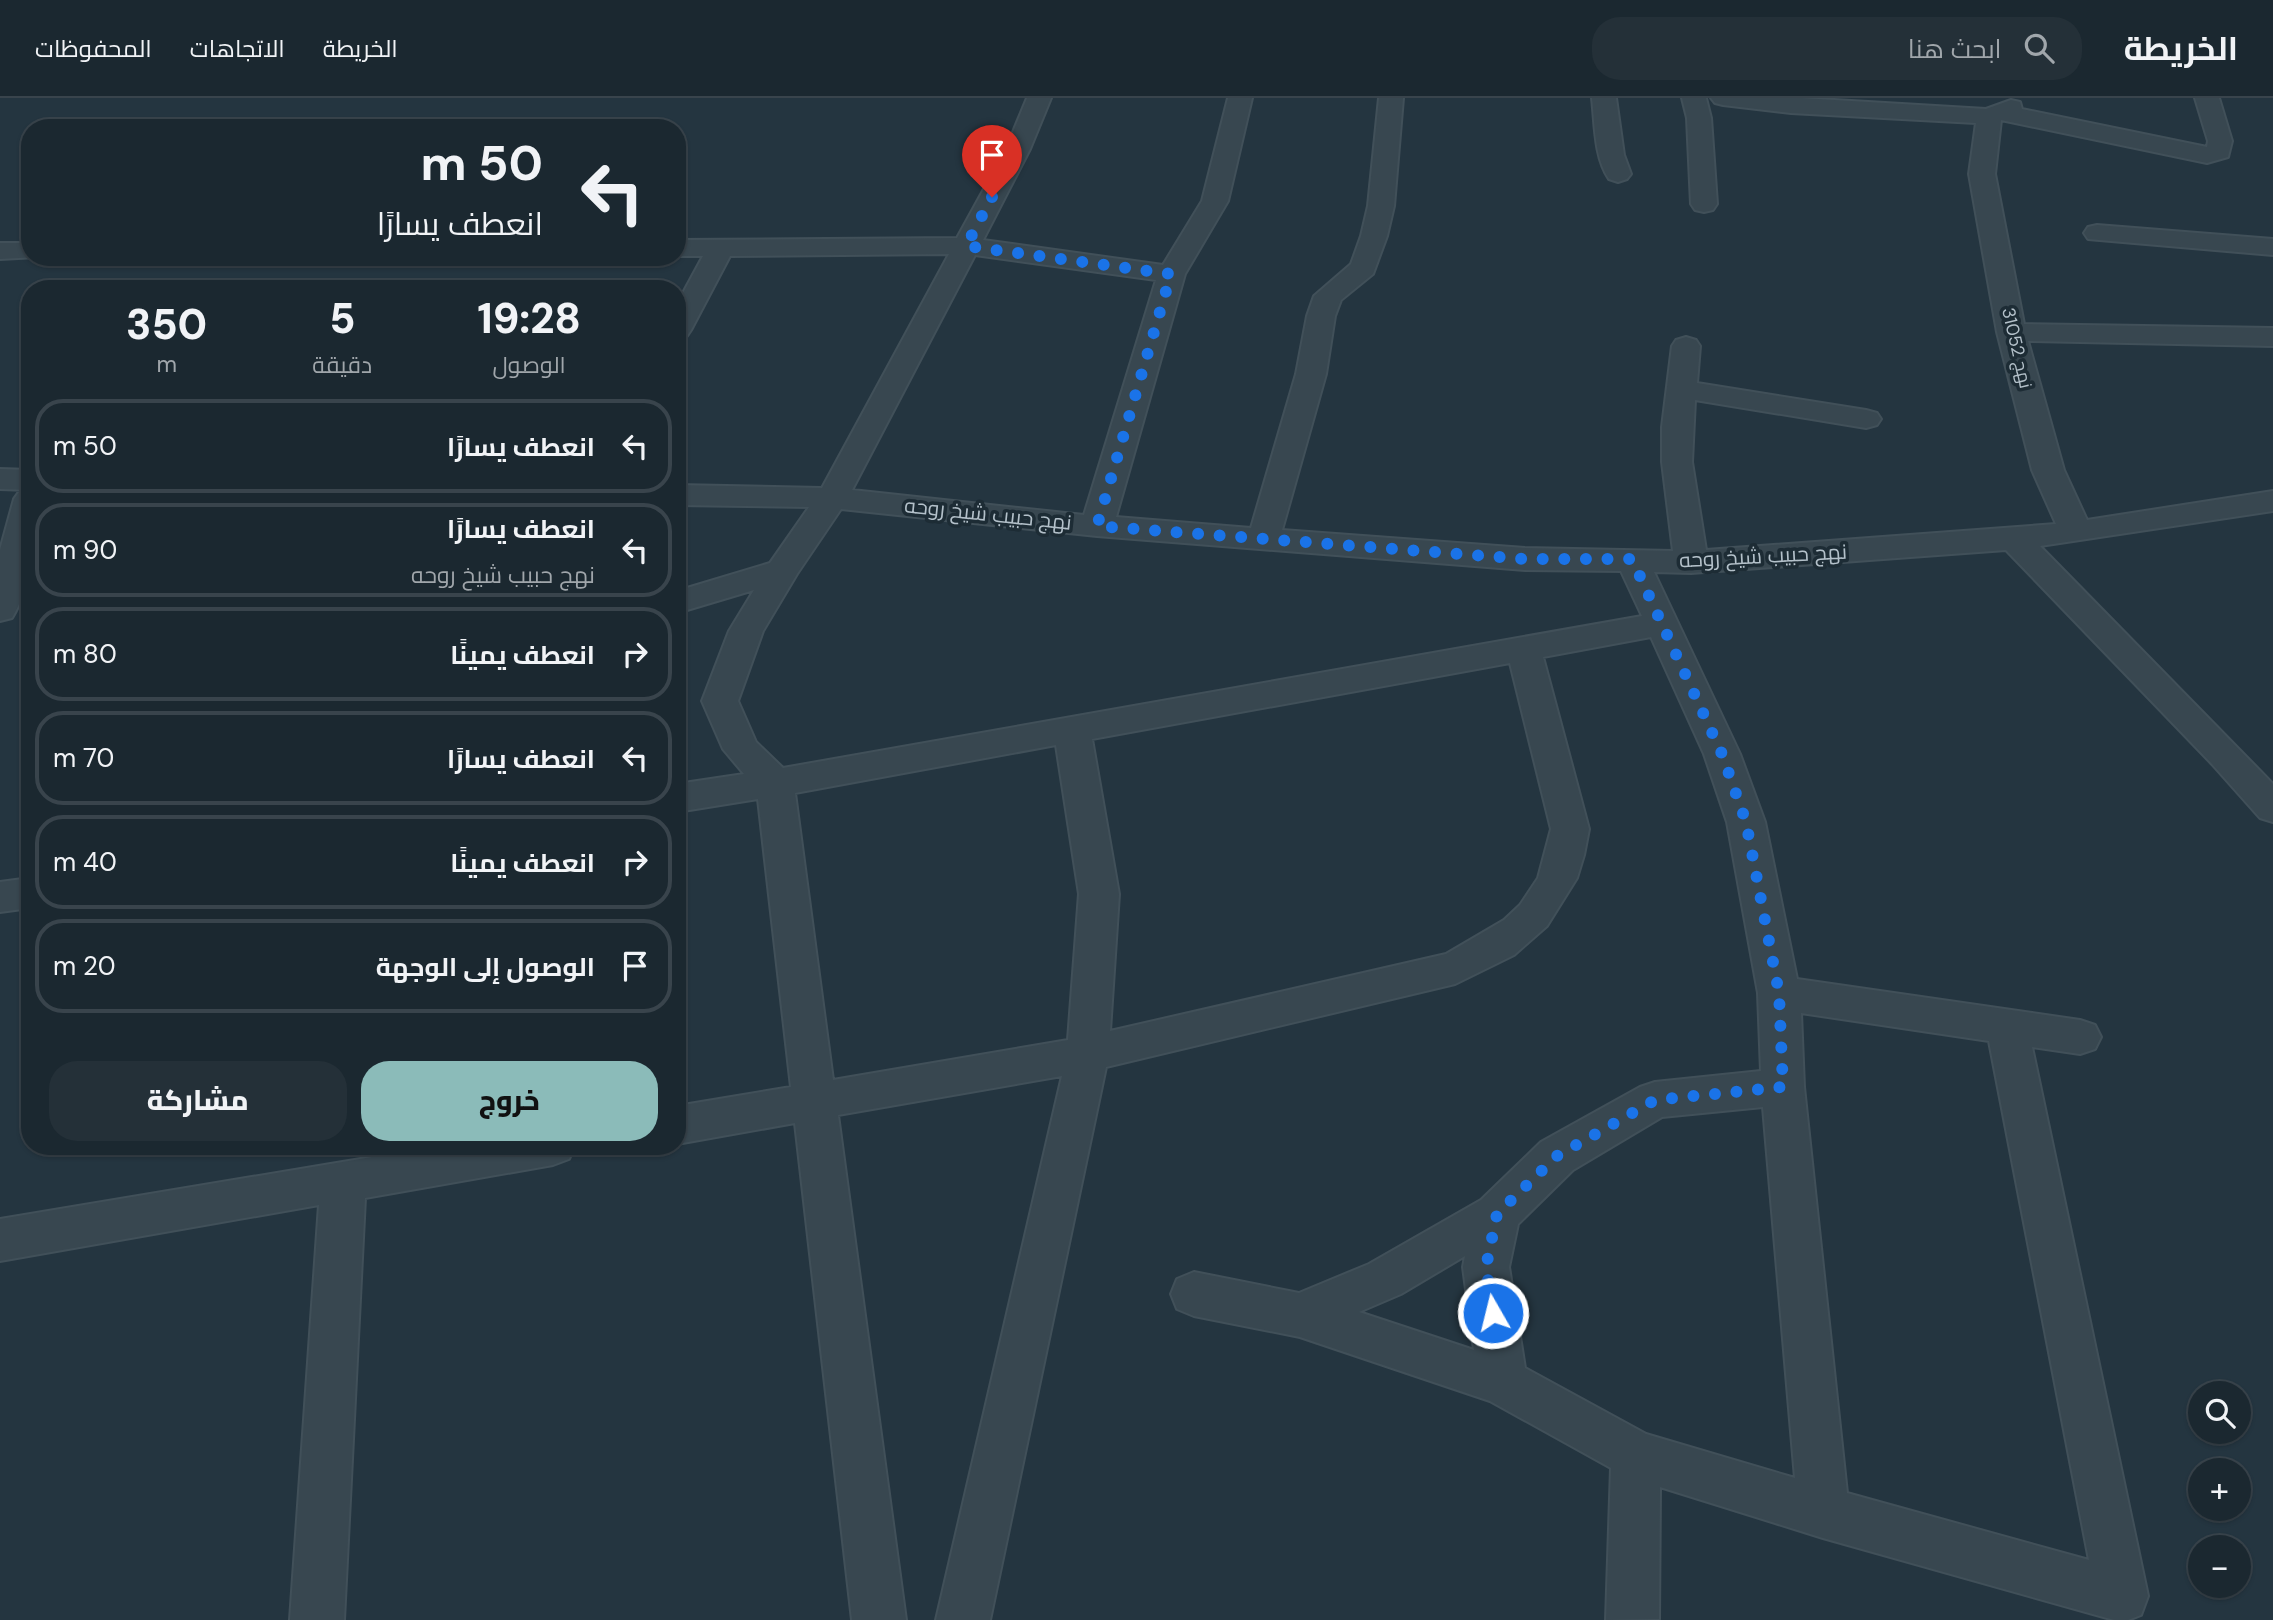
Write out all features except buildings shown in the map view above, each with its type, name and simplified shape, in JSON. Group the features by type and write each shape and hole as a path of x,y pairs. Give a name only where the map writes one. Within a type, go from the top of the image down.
{"street":[{"path":"880,1620 775,783 741,749 720,701 746,631 782,571 832,498 1018,149 1039,98"},
{"path":"1097,526 1171,274 1215,201 1240,98"},
{"path":"1264,537 1311,374 1321,316 1328,296 1363,268 1374,236 1381,206 1391,98"},
{"path":"1604,98 1611,155 1618,174"},
{"path":"1694,98 1699,118 1704,204"},
{"path":"1723,98 1994,114 2207,155 2219,152 2220,141 2207,98"},
{"path":"1994,114 2029,98"},
{"name":"نهج 31052","path":"1994,114 1982,174 2011,332 2048,470 2076,533"},
{"path":"2097,233 2273,247"},
{"path":"686,248 966,246 1171,274"},
{"path":"686,313 721,248"},
{"path":"0,251 21,251"},
{"path":"2011,332 2273,337"},
{"path":"1686,346 1677,427 1677,462 1691,562"},
{"path":"1682,389 1866,419"},
{"path":"0,479 21,480"},
{"name":"نهج حبيب شيخ روحه","path":"686,495 832,498 1097,526 1525,559 1691,562 2076,533 2273,501"},
{"path":"0,610 21,532"},
{"path":"2014,539 2273,808"},
{"path":"1632,559 1722,754 1746,822 1779,993 1783,1087 1823,1512"},
{"path":"686,598 782,571"},
{"path":"686,797 1662,624"},
{"path":"686,1124 1088,1054 1455,968 1486,954 1513,936 1535,915 1554,888 1562,869 1570,830 1524,649"},
{"path":"963,1620 1088,1054 1098,894 1072,730"},
{"path":"0,898 21,894"},
{"path":"1779,993 2080,1037"},
{"path":"1194,1294 1300,1315 1503,1382 1636,1455 1823,1512 2122,1596 2007,1026"},
{"path":"1300,1315 1385,1279 1497,1214 1557,1156 1655,1100 1783,1087"},
{"path":"0,1240 500,1155"},
{"path":"317,1620 343,1182"},
{"path":"1497,1214 1486,1267 1503,1382"},
{"path":"1632,1619 1636,1455"}],"route":[{"path":"992,197 966,246 1171,274 1097,526 1525,559 1632,559 1722,754 1746,822 1779,993 1783,1087 1655,1100 1557,1156 1497,1214 1486,1267 1493,1313"}]}
